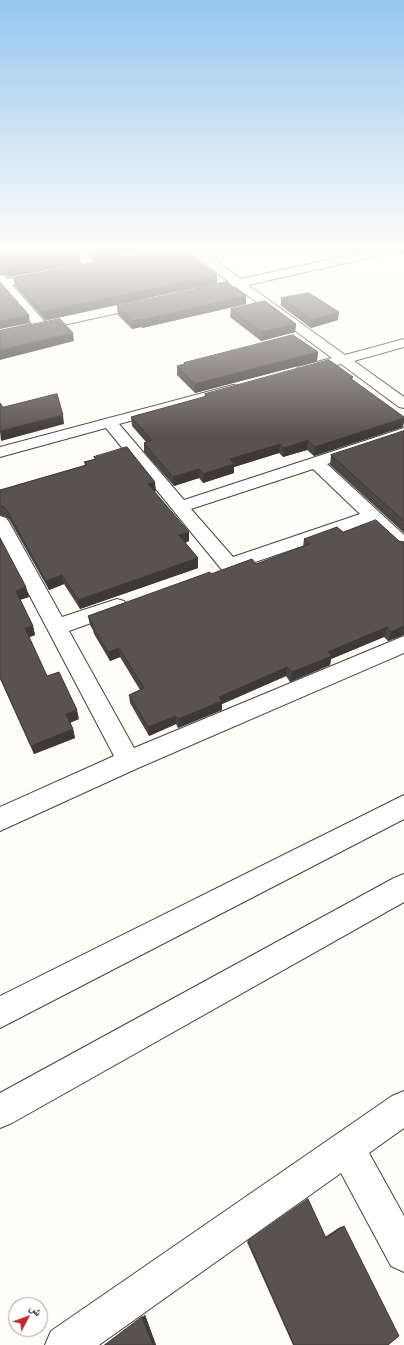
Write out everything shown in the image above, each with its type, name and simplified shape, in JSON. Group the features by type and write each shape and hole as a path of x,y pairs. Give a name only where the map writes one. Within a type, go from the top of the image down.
{"street":[{"path":"27,310 41,326"},
{"path":"0,335 115,310"},
{"path":"275,310 404,404"},
{"path":"290,373 404,343"},
{"path":"0,452 244,385"},
{"path":"109,422 180,507 222,568 372,516"},
{"path":"180,507 404,433"},
{"path":"315,462 404,546"},
{"path":"0,522 129,760"},
{"path":"57,627 132,600"},
{"path":"0,819 129,760 404,644"},
{"path":"0,1012 404,806"},
{"path":"0,1111 404,887"},
{"path":"65,1345 404,1108"},
{"path":"347,1148 404,1253"}],"building":[{"path":"0,310 24,310 29,315 0,321"},
{"path":"41,310 54,310 43,312"},
{"path":"121,310 186,310 142,320 132,321"},
{"path":"232,310 277,310 296,324 262,332"},
{"path":"298,310 335,310 339,312 312,320"},
{"path":"60,319 73,333 0,350 0,331"},
{"path":"293,335 318,352 195,384 177,366 185,364 184,363"},
{"path":"329,360 353,377 350,378 404,418 315,447 308,440 284,448 280,444 230,459 234,464 203,474 199,469 173,477 144,443 152,440 131,417 207,396 205,394"},
{"path":"57,394 63,415 0,431 0,403 3,407"},
{"path":"404,431 404,521 331,455"},
{"path":"127,447 155,482 148,484 189,532 179,535 198,558 78,600 62,575 46,581 8,512 4,507 0,506 0,490 87,465 84,462 96,459 94,457"},
{"path":"376,520 399,541 404,542 404,626 391,632 387,627 328,652 332,656 292,672 287,667 219,697 222,701 178,719 176,716 148,727 129,695 144,688 119,648 108,652 88,616 210,572 211,574 252,559 256,564 310,544 304,539 337,527 343,532"},
{"path":"0,538 26,587 16,591 33,626 25,628 47,676 59,672 77,710 66,714 73,729 31,746 0,677"},
{"path":"308,1199 326,1238 344,1226 399,1336 388,1345 294,1345 248,1241"},
{"path":"142,1317 153,1345 105,1345"}]}
